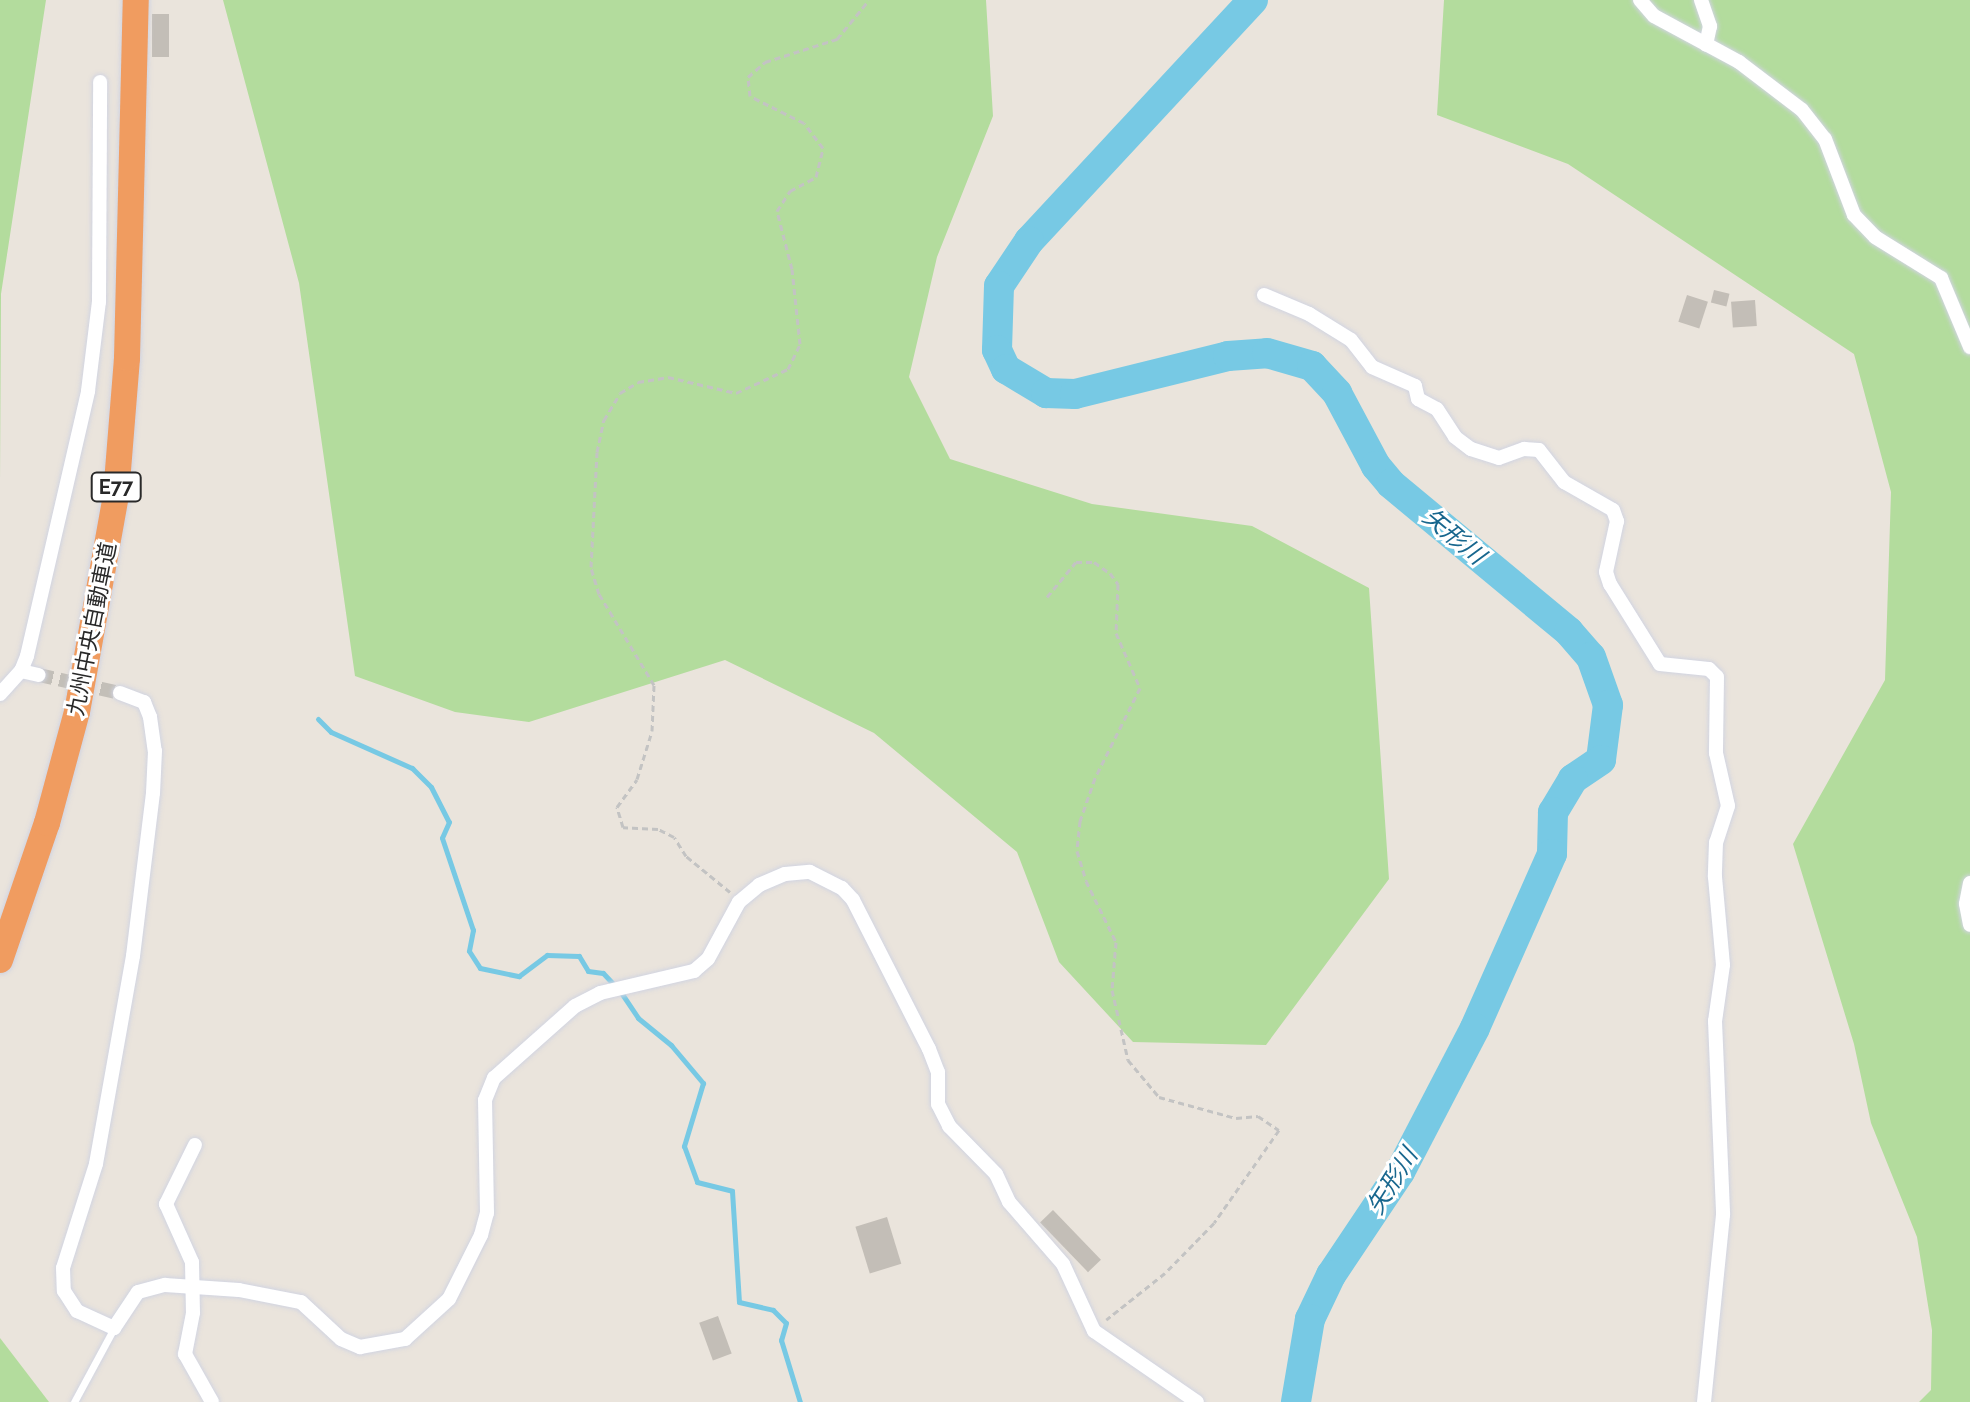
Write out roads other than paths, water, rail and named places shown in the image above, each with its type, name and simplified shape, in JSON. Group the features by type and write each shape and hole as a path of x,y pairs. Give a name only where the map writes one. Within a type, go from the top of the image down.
{"highway":[{"name":"九州中央自動車道","path":"0,919 34,820 88,579 109,394 122,0"},
{"name":"九州中央自動車道","path":"0,960 25,896 77,712 116,495 127,358 136,0"}],"street":[{"path":"1640,0 1654,16 1761,77 1802,110 1825,139 1854,215 1875,237 1941,278 1970,347"},
{"path":"1701,0 1710,26 1706,45"},
{"path":"0,694 21,671 56,546 88,391 99,302 100,82"},
{"path":"1264,295 1309,314 1351,340 1372,367 1415,386 1418,399 1437,409 1471,449 1499,458 1524,449 1539,450 1564,482 1613,510 1617,521 1606,572 1610,584 1660,664 1709,669 1717,677 1716,753 1728,806 1716,842 1715,877 1723,965 1715,1021 1723,1215 1704,1402"},
{"path":"21,671 39,675"},
{"path":"120,693 144,702 150,717 155,751 153,793 135,943 96,1164 62,1281 77,1311 114,1328 138,1292 189,1286 301,1302 341,1339 360,1347 380,1347 405,1339 449,1299 481,1235 487,1213 485,1100 494,1078 544,1029 600,993 694,971 708,959 739,902 772,878 797,871 821,876 853,900 929,1049 938,1072 938,1104 949,1126 996,1174 1009,1202 1063,1264 1094,1331 1197,1402"},
{"path":"1970,883 1966,904 1970,925"},
{"path":"195,1145 166,1204 192,1262 189,1286 193,1313 185,1354 212,1402"}],"lane":[{"path":"74,1402 114,1328"}],"waterway":[{"name":"矢形川","path":"1253,0 1029,241 999,286 997,350 1006,369 1046,393 1075,394 1228,356 1267,353 1312,366 1337,393 1376,466 1391,484 1569,632 1591,657 1608,705 1601,760 1573,779 1553,812 1552,854 1475,1028 1400,1172 1331,1275 1310,1319 1296,1402"},
{"path":"318,719 331,732 412,768 431,787 449,822 442,838 473,930 469,951 480,968 519,976 547,955 579,956 588,971 603,973 638,1018 671,1045 703,1083 684,1146 697,1182 732,1191 739,1302 773,1310 786,1323 781,1340 800,1402"}],"tunnel":[{"path":"39,675 120,693"}]}
